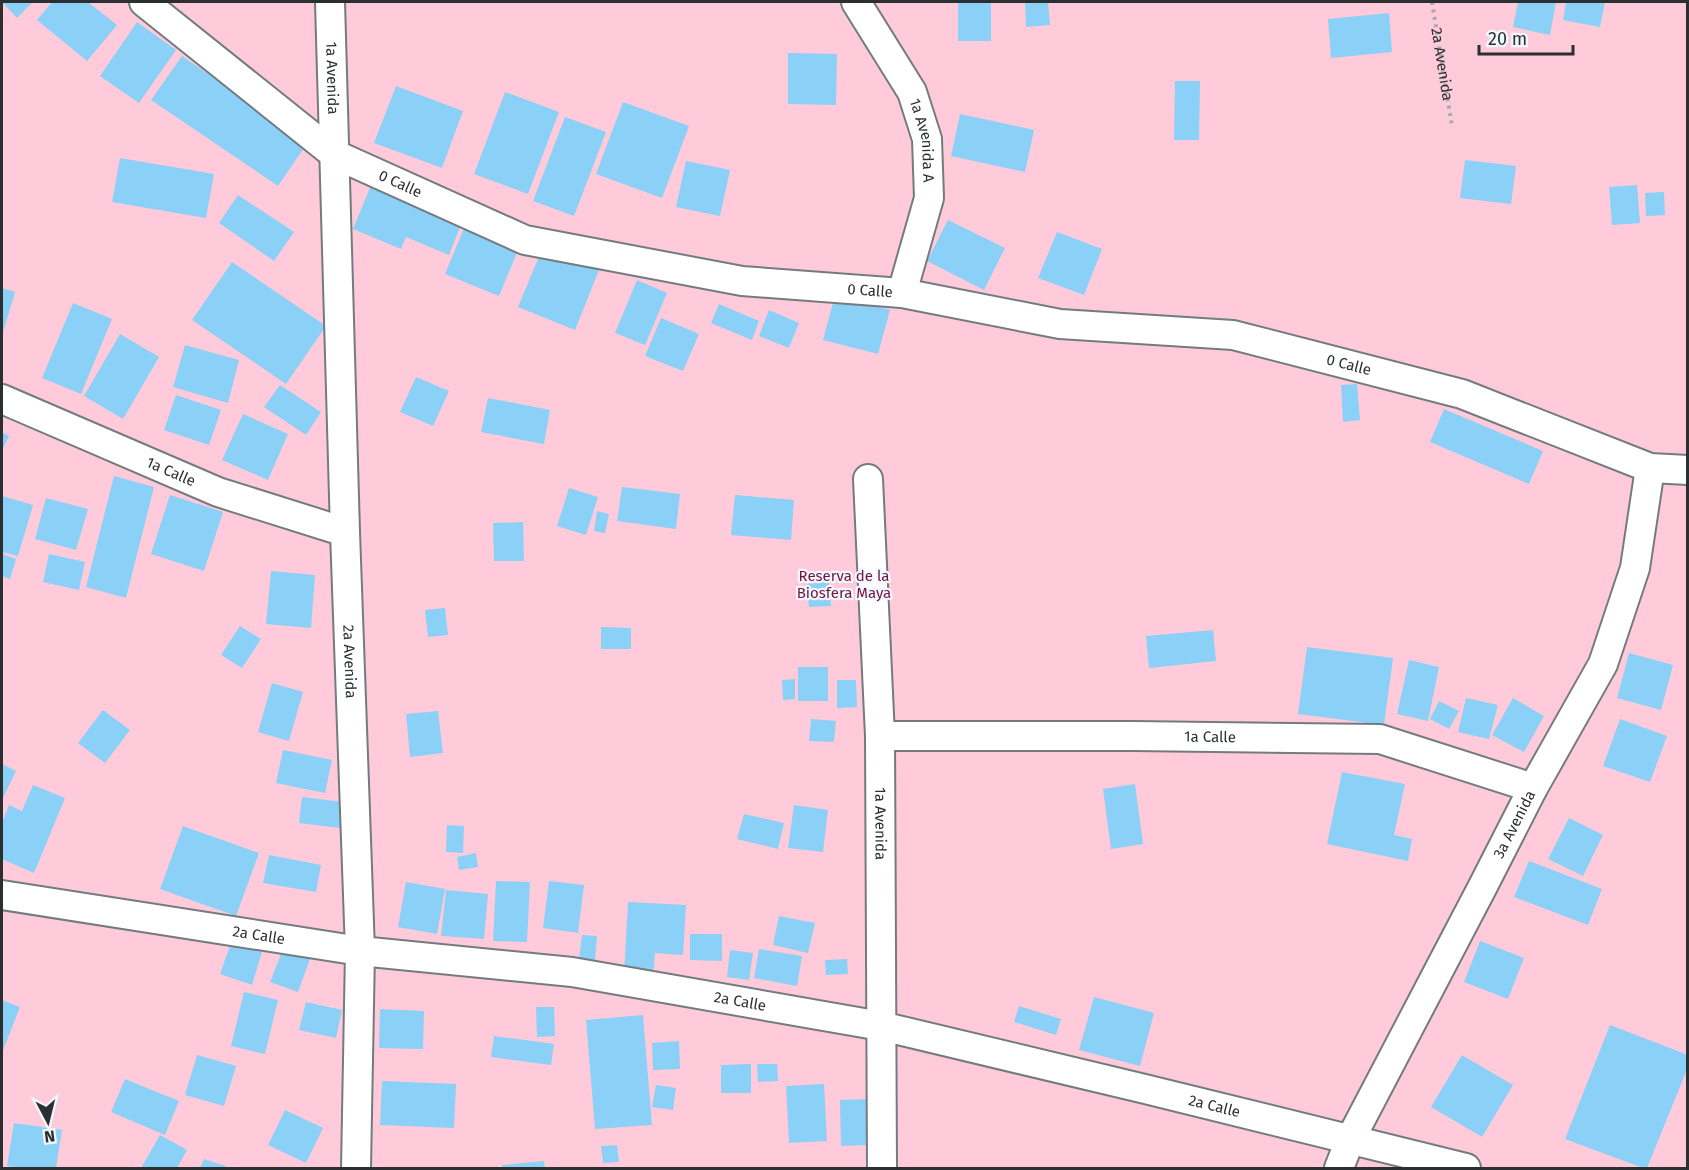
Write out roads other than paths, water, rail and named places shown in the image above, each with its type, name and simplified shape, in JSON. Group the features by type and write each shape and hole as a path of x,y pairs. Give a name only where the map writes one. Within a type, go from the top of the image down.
{"street":[{"name":"0 Calle","path":"144,2 333,154 525,240 742,280 902,293 1060,324 1233,335 1462,394 1650,468 1688,470"},
{"name":"1a Avenida","path":"330,2 333,154"},
{"name":"1a Avenida A","path":"856,2 912,92 927,138 928,198 902,293"},
{"name":"2a Avenida","path":"333,154 360,951 356,1168"},
{"name":"1a Calle","path":"2,399 218,492 345,532"},
{"name":"3a Avenida","path":"1339,1168 1350,1140 1533,788 1603,664 1635,568 1650,468"},
{"name":"1a Avenida","path":"868,479 880,736 882,1168"},
{"name":"1a Calle","path":"880,736 1380,739 1533,788"},
{"name":"2a Calle","path":"2,895 360,951 572,972 881,1026 1466,1168"}],"park label":[{"name":"Reserva de la Biosfera Maya","path":"844,584"}]}
